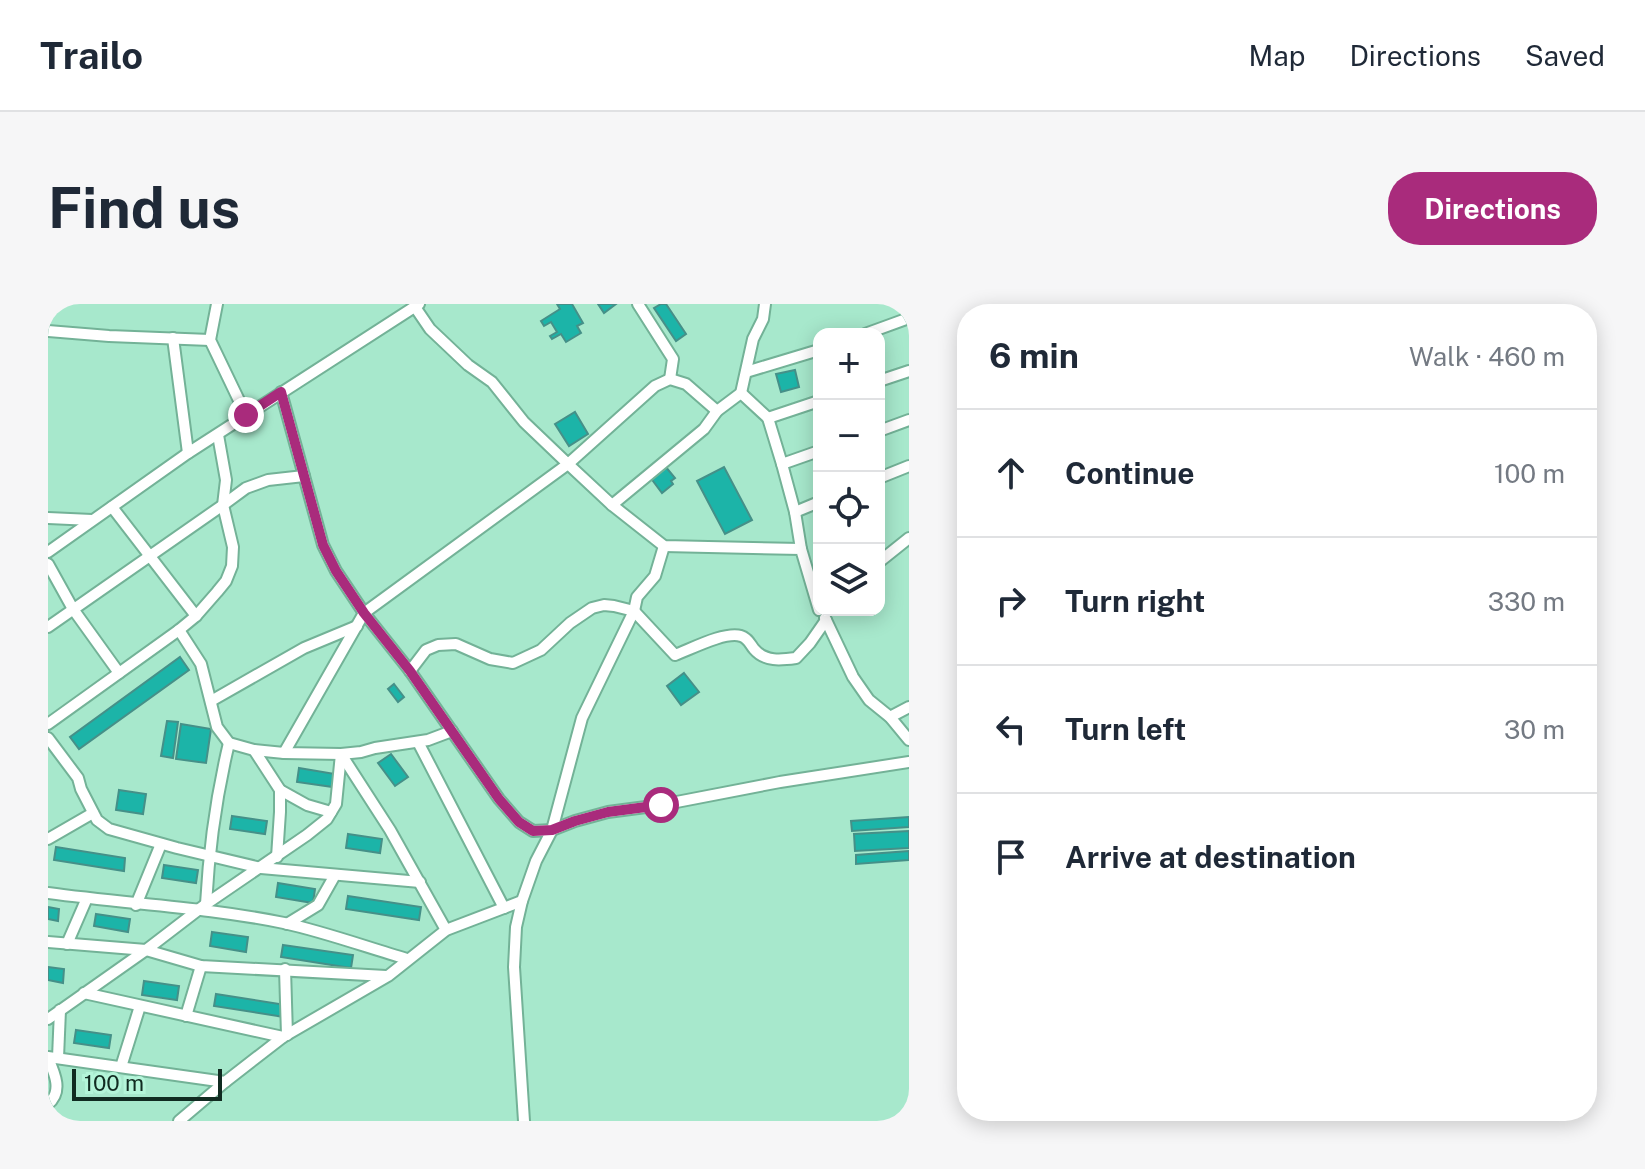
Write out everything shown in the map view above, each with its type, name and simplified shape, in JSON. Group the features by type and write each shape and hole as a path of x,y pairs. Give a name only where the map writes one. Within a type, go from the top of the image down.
{"street":[{"path":"217,304 210,340 246,415"},
{"path":"638,304 673,359 670,379"},
{"path":"612,505 704,429 717,411 741,393 753,339 763,319 765,304"},
{"path":"48,552 188,453 417,306 430,329 468,365 492,382 524,422 612,505 664,546 801,549"},
{"path":"882,328 909,318"},
{"path":"48,331 210,340"},
{"path":"173,338 188,453"},
{"path":"746,372 813,352"},
{"path":"885,379 909,371"},
{"path":"284,753 364,613 568,464 655,386 670,379 686,384 717,411"},
{"path":"281,392 323,545 336,571 499,799 519,822 533,831 552,830 608,812 909,762"},
{"path":"741,393 768,418 813,588"},
{"path":"768,418 813,403"},
{"path":"885,429 909,420"},
{"path":"48,724 179,630 196,616 226,581 232,566 233,547 223,505 226,480 218,435"},
{"path":"782,464 813,453"},
{"path":"885,476 909,466"},
{"path":"48,627 246,488 268,480 304,476"},
{"path":"795,512 813,504"},
{"path":"112,507 196,616"},
{"path":"48,518 92,520"},
{"path":"885,557 909,538"},
{"path":"524,1121 514,967 516,927 522,901 536,861 552,830 582,718 634,611 637,597 655,576 664,546"},
{"path":"48,564 73,609 119,673"},
{"path":"410,671 426,650 438,645 456,644 490,659 513,663 541,650 570,623 592,608 604,605 634,611 675,655 726,636 742,636 755,650 770,659 796,658 810,643 818,616"},
{"path":"822,616 853,677 869,700 890,717 909,740"},
{"path":"211,701 304,648 357,626"},
{"path":"179,630 201,664 217,727 229,743 254,750 284,753 341,754 418,742 452,731"},
{"path":"890,717 909,707"},
{"path":"48,738 78,778 97,820 109,829 261,868 420,882"},
{"path":"418,742 504,908"},
{"path":"204,906 218,789 229,743"},
{"path":"254,750 280,790 307,805 331,812"},
{"path":"48,1019 327,819 336,804 341,754"},
{"path":"341,754 390,830 446,930"},
{"path":"277,857 280,790"},
{"path":"48,839 93,813"},
{"path":"136,905 161,844"},
{"path":"287,924 318,905 335,875"},
{"path":"48,893 136,905 204,906 287,924 407,959"},
{"path":"67,944 87,898"},
{"path":"179,1121 285,1036 388,976 446,930 522,901"},
{"path":"48,942 146,950 201,966 388,976"},
{"path":"186,1016 201,966"},
{"path":"285,969 285,1036"},
{"path":"84,993 285,1036"},
{"path":"121,1067 140,1006"},
{"path":"48,1104 57,1092 51,1058 60,1010"},
{"path":"51,1058 225,1082"}],"building":[{"path":"557,304 572,304 583,323 577,326 581,333 566,342 561,334 552,339 550,336 557,332 551,322 544,326 541,321 560,309"},
{"path":"598,304 616,304 604,313"},
{"path":"666,304 686,334 676,341 654,308"},
{"path":"795,370 799,387 781,392 776,374"},
{"path":"575,412 588,434 569,446 555,424"},
{"path":"665,466 675,478 671,481 673,484 662,493 650,477"},
{"path":"724,467 752,520 725,534 697,481"},
{"path":"180,657 189,670 79,749 70,737"},
{"path":"684,673 699,692 681,705 667,686"},
{"path":"394,684 404,697 398,702 388,689"},
{"path":"167,721 178,722 173,758 161,756"},
{"path":"181,724 211,729 206,763 176,759"},
{"path":"391,754 408,777 395,786 378,763"},
{"path":"299,768 335,774 333,787 297,782"},
{"path":"119,790 146,794 143,814 116,810"},
{"path":"232,816 267,821 265,834 230,829"},
{"path":"909,817 909,827 852,831 851,821"},
{"path":"909,831 909,848 855,851 854,834"},
{"path":"348,834 382,839 380,853 346,848"},
{"path":"56,847 125,858 124,871 54,860"},
{"path":"909,851 909,860 856,864 856,855"},
{"path":"164,865 198,870 196,883 162,878"},
{"path":"278,883 315,889 313,903 276,897"},
{"path":"348,896 421,907 419,920 346,909"},
{"path":"48,907 59,909 58,921 48,919"},
{"path":"96,914 130,919 128,932 94,926"},
{"path":"212,932 248,937 246,952 210,946"},
{"path":"283,945 353,955 351,968 281,957"},
{"path":"48,967 64,969 63,983 48,980"},
{"path":"144,981 179,986 177,1000 142,995"},
{"path":"216,994 286,1005 284,1017 214,1006"},
{"path":"76,1030 111,1035 109,1048 74,1043"}],"route":[{"path":"246,415 281,392 323,545 336,571 499,799 519,822 533,831 552,830 608,812 661,805"}]}
